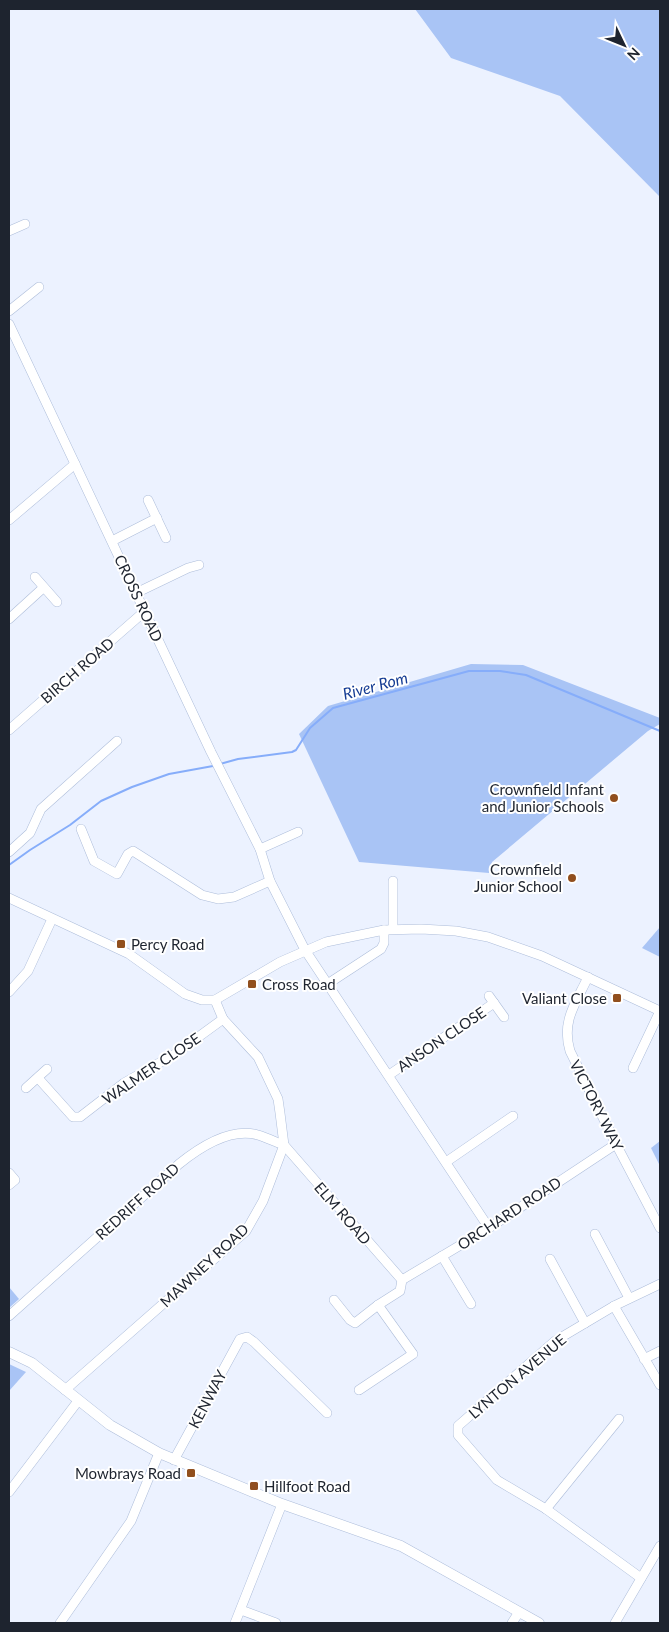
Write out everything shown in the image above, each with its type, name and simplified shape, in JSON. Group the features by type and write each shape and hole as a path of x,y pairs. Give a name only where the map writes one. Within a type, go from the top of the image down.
{"main road":[{"path":"9,1352 32,1363 110,1425 159,1453 282,1504 401,1546 539,1623"}],"street":[{"path":"9,231 25,224"},
{"path":"9,311 39,286"},
{"name":"CROSS ROAD","path":"9,324 221,773 260,849 270,881 304,950 389,1075 489,1228"},
{"path":"9,520 75,464"},
{"path":"148,500 166,538"},
{"path":"112,541 157,518"},
{"path":"136,593 188,568 199,565"},
{"path":"35,577 57,602"},
{"path":"9,619 43,588"},
{"name":"BIRCH ROAD","path":"9,730 144,610"},
{"path":"9,852 30,833 41,809 117,741"},
{"path":"81,830 94,861 117,874 128,854 133,851 202,895 218,899 234,897 270,881"},
{"path":"260,849 298,832"},
{"path":"326,985 381,949 388,929 393,881"},
{"path":"9,898 129,954 184,994 202,1000 215,1000 280,962 326,942 388,929 456,931 488,937 542,956 660,1011 633,1068"},
{"path":"9,992 28,971 52,919"},
{"name":"VICTORY WAY","path":"588,977 570,1015 566,1030 567,1041 570,1051 616,1144 660,1228"},
{"name":"MAWNEY ROAD","path":"65,1390 246,1231 263,1201 284,1145 278,1099 258,1057 222,1019 215,1000"},
{"name":"ANSON CLOSE","path":"389,1075 491,1000 504,1017"},
{"name":"WALMER CLOSE","path":"38,1078 73,1117 80,1118 124,1083 175,1054 222,1019"},
{"path":"26,1088 47,1069"},
{"path":"446,1162 513,1116"},
{"name":"REDRIFF ROAD","path":"9,1316 178,1164 195,1151 218,1139 238,1134 257,1134 284,1145"},
{"name":"ORCHARD ROAD","path":"402,1280 489,1228 616,1144"},
{"name":"ELM ROAD","path":"284,1145 402,1280"},
{"path":"595,1234 629,1298"},
{"path":"442,1256 471,1304"},
{"path":"550,1259 585,1323"},
{"path":"334,1300 350,1320 355,1323 378,1305 400,1292 402,1280"},
{"name":"LYNTON AVENUE","path":"641,1578 546,1509 498,1480 458,1435 456,1429 555,1341 614,1306 660,1284"},
{"path":"359,1390 413,1354 378,1305"},
{"path":"614,1306 660,1385"},
{"name":"KENWAY","path":"174,1460 240,1339 247,1337 254,1342 327,1413"},
{"path":"644,1359 660,1351"},
{"path":"9,1492 78,1401"},
{"path":"546,1509 619,1419"},
{"path":"60,1623 131,1521 159,1453"},
{"path":"235,1623 282,1504"},
{"path":"615,1623 660,1546"},
{"path":"241,1610 276,1623"},
{"path":"512,1623 519,1612"}],"shaded area":[{"path":"415,9 660,9 660,197 560,96 451,58"},
{"path":"471,664 523,665 660,718 660,724 648,731 492,862 489,873 359,862 299,734 328,706"},
{"path":"660,927 660,957 642,948"},
{"path":"660,1141 660,1166 651,1148"},
{"path":"9,1287 19,1299 9,1308"},
{"path":"9,1364 26,1372 9,1391"}],"waterway":[{"name":"River Rom","path":"220,764 238,759 292,752 296,750 310,728 333,708 469,671 500,671 526,675 660,731"},
{"name":"River Rom","path":"9,865 70,825 101,801 132,787 169,774 213,766"}],"place":[{"name":"Crownfield Infant and Junior Schools","path":"614,798"},
{"name":"Crownfield Junior School","path":"572,878"},
{"name":"Percy Road","path":"121,944"},
{"name":"Cross Road","path":"252,984"},
{"name":"Valiant Close","path":"617,998"},
{"name":"Mowbrays Road","path":"191,1473"},
{"name":"Hillfoot Road","path":"254,1486"}]}
